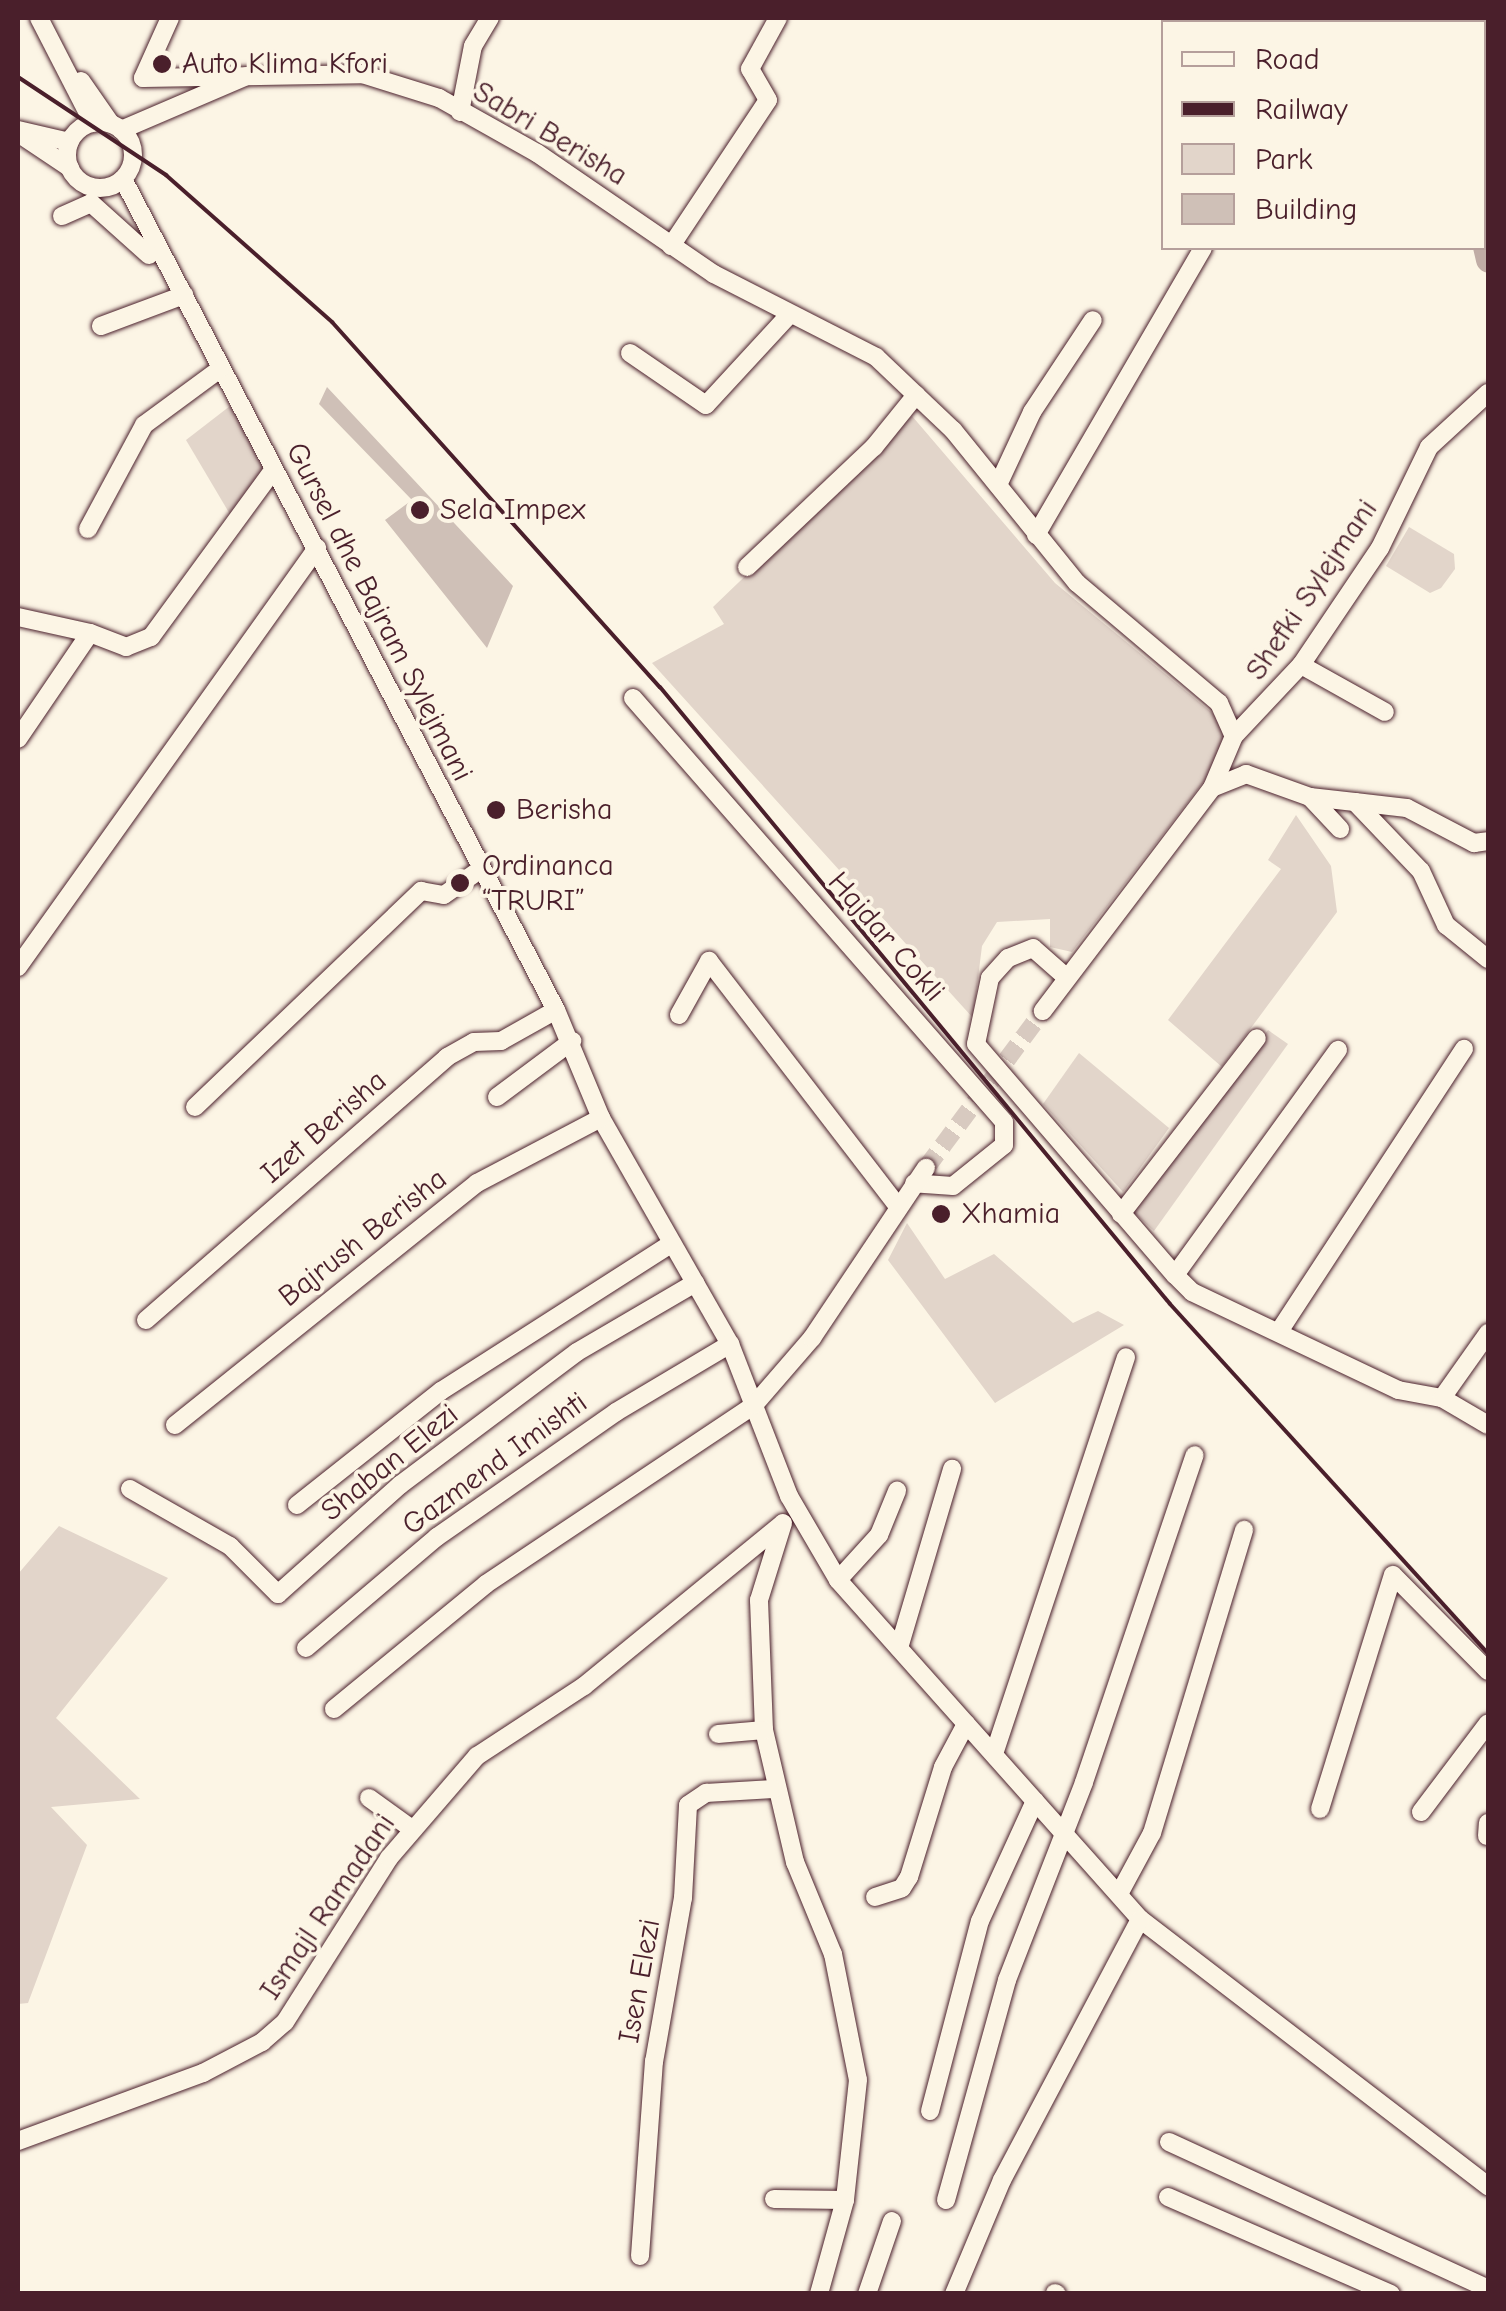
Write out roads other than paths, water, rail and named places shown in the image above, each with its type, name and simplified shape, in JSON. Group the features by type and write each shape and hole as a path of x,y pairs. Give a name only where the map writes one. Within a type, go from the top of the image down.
{"street":[{"name":"Sabri Berisha","path":"170,18 144,78 257,72 362,74 460,112 573,176 671,246 790,314 876,357 998,485 1077,583 1219,702 1234,736"},
{"path":"460,112 473,46 490,18"},
{"path":"671,246 768,100 750,70 778,18"},
{"path":"46,22 73,75 114,130 123,179 62,216"},
{"name":"Sabri Berisha","path":"70,142 162,114 257,72"},
{"path":"18,131 70,142 70,168"},
{"path":"18,131 70,168 138,241 181,296 101,326"},
{"name":"Gursel dhe Bajram Sylejmani","path":"123,179 145,231 317,548 572,1041 602,1118 730,1344 796,1510 838,1580 1140,1919 1488,2186"},
{"name":"Gursel dhe Bajram Sylejmani","path":"94,195 145,231"},
{"path":"1036,535 1202,250"},
{"path":"630,354 706,405 790,314"},
{"path":"998,485 1032,412 1093,320"},
{"path":"88,529 144,426 220,369"},
{"name":"Shefki Sylejmani","path":"1043,1012 1212,788 1229,757 1234,736 1301,665 1380,548 1429,447 1488,393"},
{"path":"747,567 862,458 916,395"},
{"path":"18,617 126,647 151,637 274,469"},
{"path":"18,967 317,548"},
{"path":"18,739 90,634"},
{"path":"1301,665 1385,712"},
{"name":"Hajdar Cokli","path":"633,698 1004,1122 1004,1146 962,1180 945,1189 914,1183"},
{"path":"1229,757 1254,775 1310,796 1407,808 1474,843 1488,841"},
{"path":"1212,788 1254,775"},
{"path":"1310,796 1340,828"},
{"path":"1355,802 1422,871 1446,925 1488,959"},
{"path":"195,1107 420,891 444,896 481,869"},
{"path":"1067,978 1033,948 1008,958 990,978 976,1044 1175,1275 1192,1292 1280,1330 1398,1390 1442,1398 1488,1425"},
{"path":"678,1014 708,962 898,1206"},
{"name":"Izet Berisha","path":"146,1320 447,1057 474,1042 501,1041 556,1010"},
{"path":"1121,1214 1256,1038"},
{"path":"496,1097 572,1041"},
{"path":"1280,1330 1464,1049"},
{"path":"1175,1275 1338,1050"},
{"name":"Bajrush Berisha","path":"175,1425 477,1182 602,1118"},
{"path":"334,1709 486,1584 754,1405 812,1338 926,1168"},
{"path":"297,1505 442,1390 671,1244"},
{"name":"Shaban Elezi","path":"130,1489 230,1546 278,1594 400,1485 576,1352 695,1283"},
{"path":"1442,1398 1488,1333"},
{"name":"Gazmend Imishti","path":"306,1648 436,1537 616,1412 730,1344"},
{"path":"994,1754 1126,1356"},
{"path":"946,2200 1008,1980 1194,1456"},
{"path":"899,1648 952,1469"},
{"path":"838,1580 880,1536 896,1491"},
{"name":"Ismajl Ramadani","path":"18,2141 203,2073 262,2042 285,2022 412,1828 477,1756 584,1686 796,1510"},
{"path":"782,1524 759,1600 764,1730 773,1789 834,1954 854,2040 858,2080 846,2200 819,2294"},
{"path":"1119,1894 1152,1833 1244,1530"},
{"path":"1320,1809 1393,1575 1488,1670"},
{"path":"1421,1812 1488,1722"},
{"path":"875,1898 902,1888 909,1877 943,1767 966,1724"},
{"path":"718,1734 764,1730"},
{"name":"Isen Elezi","path":"640,2256 654,2062 682,1898 688,1805 706,1793 773,1789"},
{"path":"369,1798 412,1828"},
{"path":"930,2111 980,1922 1035,1802"},
{"path":"1487,1836 1488,1823"},
{"path":"954,2294 1002,2180 1140,1919"},
{"path":"1169,2142 1488,2289"},
{"path":"1168,2198 1391,2294"},
{"path":"774,2199 846,2200"},
{"path":"866,2294 892,2221"}],"waterway":[{"path":"1486,250 1488,260"}],"tunnel":[{"path":"926,1168 1043,1011"}],"railway":[{"path":"18,77 166,175 332,322 660,687 1170,1304 1488,1653"}],"place":[{"name":"Auto Klima Kfori","path":"162,64"},
{"name":"Sela Impex","path":"420,510"},
{"name":"Berisha","path":"496,810"},
{"name":"Ordinanca “TRURI”","path":"460,883"},
{"name":"Xhamia","path":"941,1214"}]}
